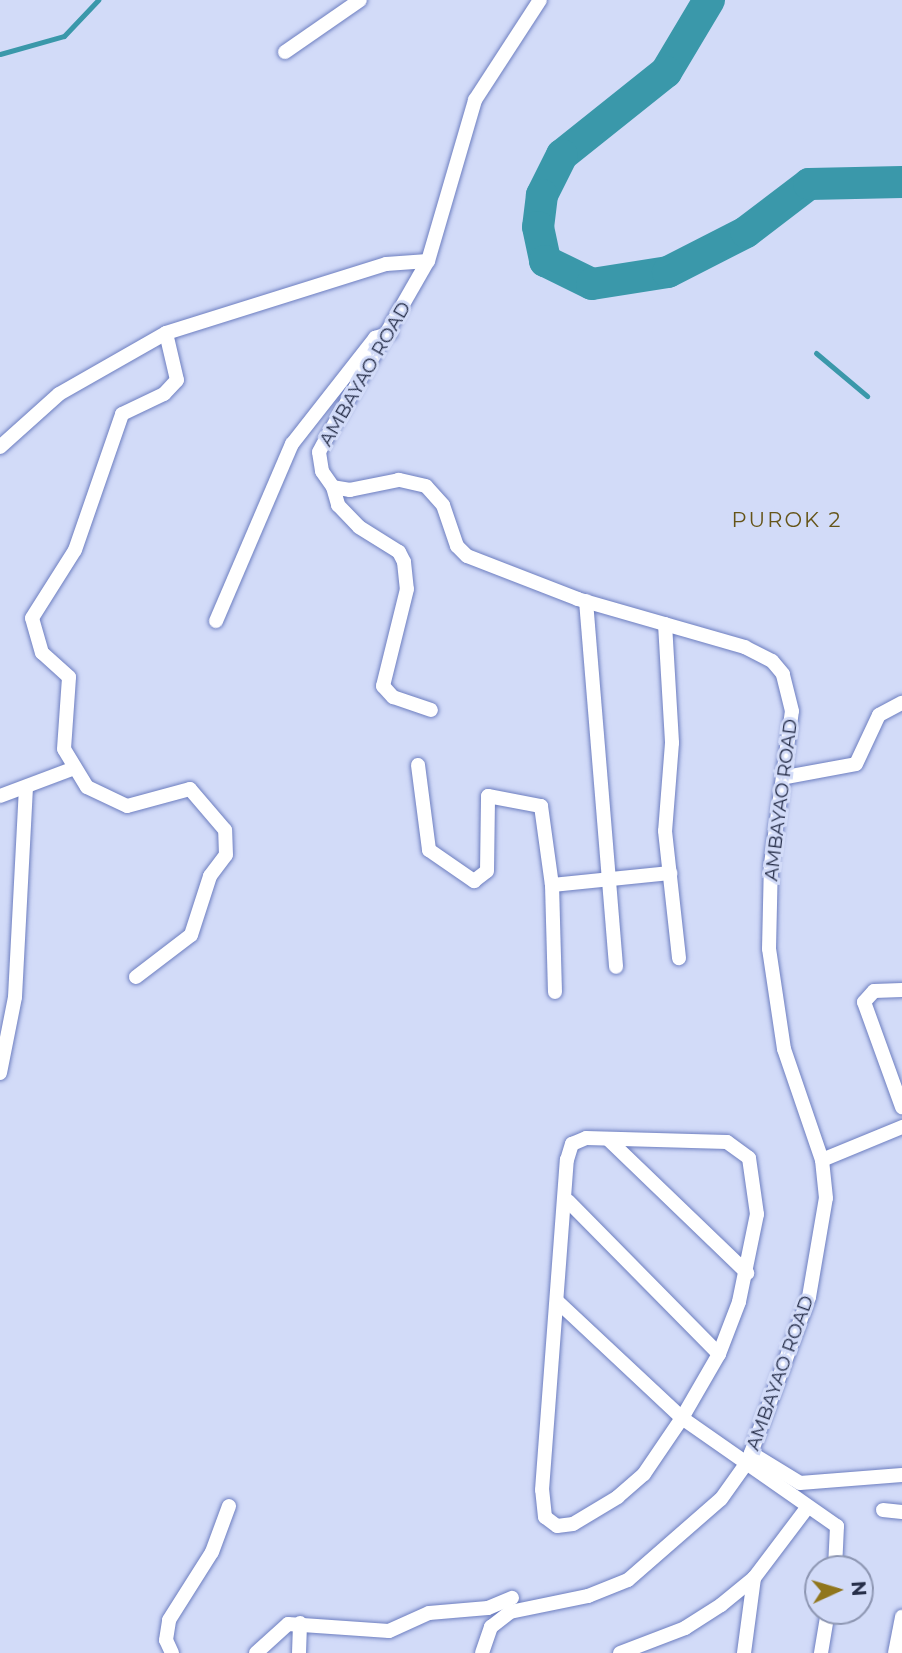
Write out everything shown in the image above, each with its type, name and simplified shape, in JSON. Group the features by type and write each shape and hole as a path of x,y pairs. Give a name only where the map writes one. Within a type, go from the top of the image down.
{"street":[{"path":"285,52 360,0"},
{"name":"AMBAYAO ROAD","path":"482,1653 491,1627 510,1612 587,1595 628,1580 686,1534 749,1457 809,1297 825,1219 822,1160 784,1049 769,948 771,864 786,777 792,711 783,674 772,661 744,647 586,601 467,556 457,546 443,505 426,486 399,480 350,491 333,487 319,452 390,333 428,261 475,100 540,0"},
{"path":"0,447 59,394 166,333 386,264 428,261"},
{"path":"135,976 191,935 210,876 226,855 225,830 190,789 145,805 127,806 87,787 72,769 64,733 69,677 42,653 32,618 75,551 122,414 164,394 177,380 166,333"},
{"path":"216,621 292,444 375,338 390,333"},
{"path":"333,487 338,505 359,527 399,552 404,562 407,589 383,686 393,697 431,710"},
{"path":"586,601 616,967"},
{"path":"665,624 672,743 664,801 679,958"},
{"path":"786,777 856,764 879,715 902,703"},
{"path":"418,765 429,850 474,881 482,879 488,872 488,796 535,801 544,814 552,885 555,992"},
{"path":"0,796 26,790 72,769"},
{"path":"0,1073 15,997 26,790"},
{"path":"552,885 670,873"},
{"path":"902,989 874,990 864,1002 902,1107"},
{"path":"822,1160 902,1128"},
{"path":"586,1138 609,1140 703,1140 738,1148 749,1158 755,1178 757,1214 747,1273 719,1354 682,1418 644,1474 618,1497 573,1524 549,1523 542,1490 572,1144 586,1138"},
{"path":"609,1140 747,1273"},
{"path":"568,1201 719,1354"},
{"path":"558,1301 682,1418 800,1483 902,1475"},
{"path":"749,1457 807,1508 837,1526 841,1538 838,1555"},
{"path":"172,1653 166,1640 169,1620 212,1552 229,1506"},
{"path":"620,1653 685,1628 754,1578 807,1508"},
{"path":"883,1510 902,1512"},
{"path":"744,1653 754,1578"},
{"path":"256,1653 278,1630 300,1623 389,1631 429,1614 488,1608 512,1598"},
{"path":"895,1653 902,1617"},
{"path":"299,1653 300,1623"},
{"path":"821,1653 826,1625"}],"waterway":[{"path":"0,54 64,36 98,0"},
{"path":"709,0 666,72 562,155 542,195 538,227 545,261 592,284 668,272 746,232 809,184 902,182"},
{"path":"816,353 867,396"}],"district":[{"name":"PUROK 2","path":"787,520"}]}
